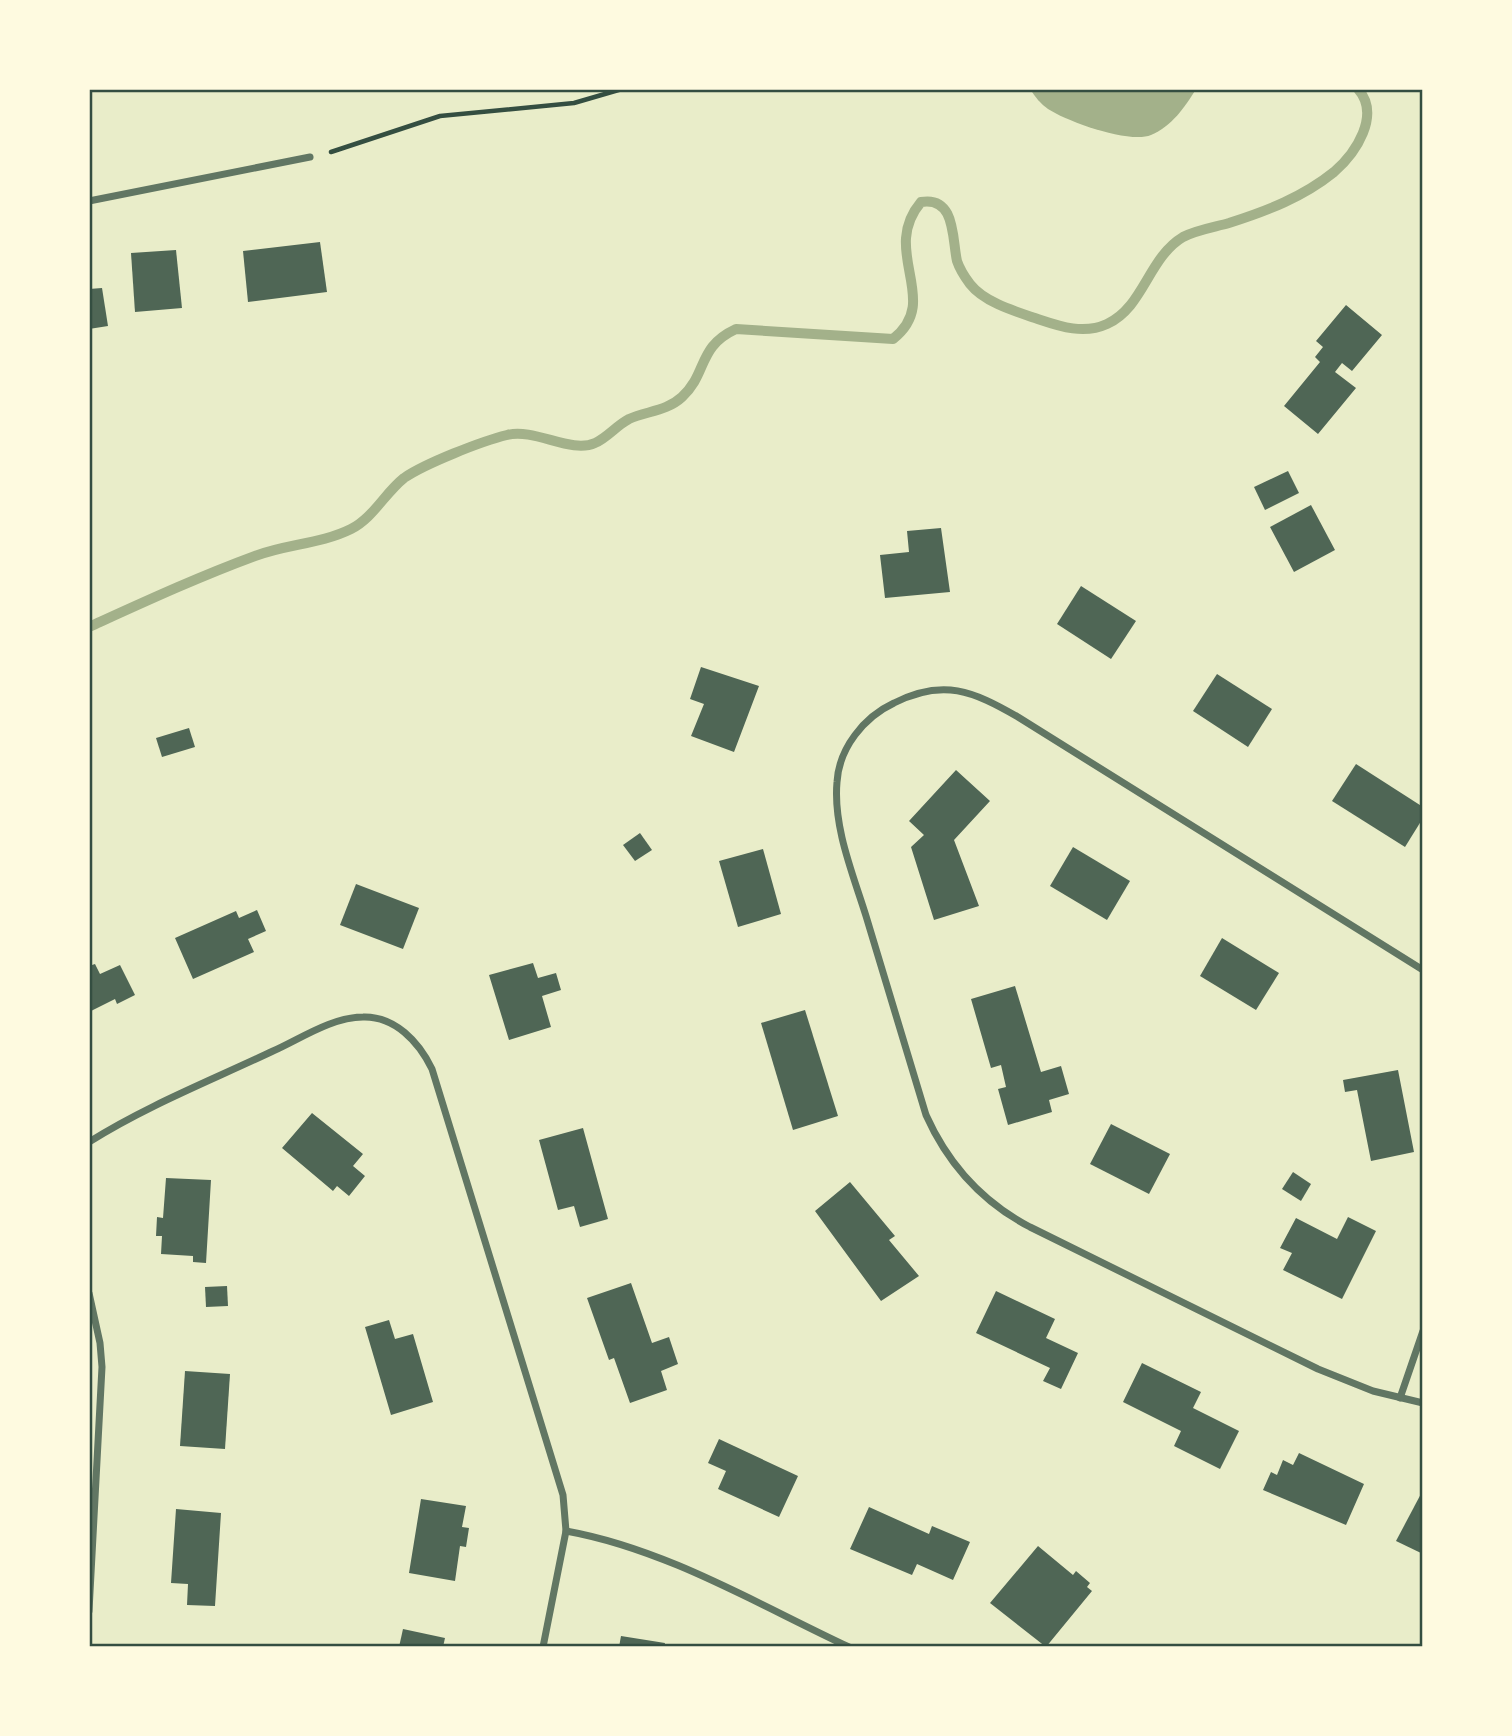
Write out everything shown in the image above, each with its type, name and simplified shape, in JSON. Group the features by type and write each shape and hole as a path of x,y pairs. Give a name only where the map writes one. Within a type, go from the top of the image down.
{"street":[{"path":"89,201 310,157"},
{"path":"1423,970 1018,717 967,692 948,688 930,690 889,705 858,731 840,764 838,806 850,864 926,1115 947,1155 962,1174 996,1205 1030,1227 1318,1369 1400,1398 1423,1403"},
{"path":"89,1142 333,1024 362,1017 379,1018 418,1044 432,1069 563,1495 566,1531 543,1647"},
{"path":"89,1293 100,1343 102,1367 89,1611"},
{"path":"1400,1398 1423,1331"},
{"path":"566,1531 621,1543 660,1558 849,1647"}],"path":[{"path":"310,157 440,116 574,103 622,89"}],"shaded area":[{"path":"1030,89 1196,89 1172,121 1159,131 1141,137 1129,137 1099,130 1057,114 1045,107"}],"building":[{"path":"320,242 327,292 248,302 243,251"},
{"path":"176,250 182,308 135,312 131,253"},
{"path":"102,288 108,326 89,329 89,289"},
{"path":"1346,305 1382,335 1352,371 1342,363 1335,372 1356,388 1318,434 1284,406 1320,362 1315,357 1323,347 1316,341"},
{"path":"1288,471 1299,493 1265,510 1254,487"},
{"path":"1311,505 1335,550 1294,572 1270,527"},
{"path":"941,528 950,592 885,598 880,555 909,552 907,531"},
{"path":"1081,586 1136,621 1111,659 1057,624"},
{"path":"701,667 759,686 734,752 691,736 704,704 690,699"},
{"path":"1217,674 1272,709 1248,747 1193,711"},
{"path":"189,728 195,747 162,757 156,738"},
{"path":"1356,764 1423,807 1423,818 1405,847 1332,801"},
{"path":"956,770 990,801 954,840 979,906 934,920 911,847 924,835 909,821"},
{"path":"640,833 652,850 635,861 623,845"},
{"path":"1073,847 1130,881 1107,920 1050,886"},
{"path":"763,849 781,914 738,927 719,861"},
{"path":"356,884 419,908 403,949 340,925"},
{"path":"257,910 266,931 248,939 254,952 193,979 175,938 236,911 239,918"},
{"path":"1222,938 1279,973 1256,1010 1200,976"},
{"path":"533,963 538,978 556,973 561,990 542,996 551,1027 509,1040 489,975"},
{"path":"95,964 100,974 120,965 135,995 117,1004 115,999 89,1012 89,966"},
{"path":"1015,986 1041,1072 1061,1066 1069,1094 1049,1100 1052,1112 1008,1125 998,1089 1006,1087 1001,1065 991,1068 971,999"},
{"path":"805,1010 838,1116 793,1130 761,1023"},
{"path":"1398,1070 1414,1152 1371,1161 1357,1090 1345,1092 1343,1080"},
{"path":"312,1113 363,1154 353,1166 365,1176 349,1196 337,1186 333,1191 282,1148"},
{"path":"1111,1124 1170,1154 1149,1194 1090,1164"},
{"path":"583,1128 608,1219 580,1227 574,1206 558,1210 539,1140"},
{"path":"1293,1172 1311,1184 1301,1201 1282,1189"},
{"path":"166,1178 211,1180 206,1263 193,1262 193,1256 161,1254 162,1236 156,1236 157,1217 163,1218"},
{"path":"850,1182 895,1236 889,1240 919,1276 881,1301 815,1211"},
{"path":"1348,1217 1376,1231 1342,1299 1283,1270 1292,1253 1280,1248 1296,1218 1337,1239"},
{"path":"631,1283 652,1343 669,1337 678,1364 661,1371 667,1390 630,1403 614,1358 609,1360 587,1298"},
{"path":"227,1286 228,1306 206,1307 205,1287"},
{"path":"996,1291 1055,1319 1046,1338 1078,1353 1061,1389 1043,1381 1050,1368 976,1333"},
{"path":"389,1320 395,1339 413,1334 433,1402 391,1415 365,1327"},
{"path":"1142,1363 1201,1392 1193,1408 1239,1431 1220,1469 1174,1446 1181,1431 1123,1402"},
{"path":"185,1371 230,1374 225,1449 180,1446"},
{"path":"719,1439 798,1476 779,1517 718,1489 726,1471 708,1463"},
{"path":"1299,1453 1364,1484 1346,1525 1263,1490 1271,1472 1277,1475 1283,1460 1293,1465"},
{"path":"1423,1490 1423,1554 1396,1541"},
{"path":"421,1499 466,1506 462,1527 469,1528 466,1547 460,1546 455,1581 409,1573"},
{"path":"869,1507 929,1534 932,1526 970,1542 953,1580 917,1564 912,1575 850,1549"},
{"path":"176,1509 221,1513 215,1606 187,1605 188,1584 171,1583"},
{"path":"1038,1546 1073,1575 1076,1571 1090,1583 1087,1587 1092,1591 1046,1647 990,1603"},
{"path":"403,1629 445,1638 443,1647 399,1647"},
{"path":"621,1636 665,1643 664,1647 619,1647"}],"waterway":[{"path":"89,627 255,556 328,538 351,529 366,519 391,491 413,472 483,442 518,434 575,445 595,443 629,419 676,402 690,388 715,344 736,329 893,339 907,324 913,308 906,239 910,221 921,202 932,202 946,212 953,231 959,267 970,284 983,296 1009,309 1062,326 1089,329 1107,324 1130,306 1162,257 1183,237 1271,208 1310,189 1334,172 1350,155 1363,133 1367,110 1358,89"}]}
